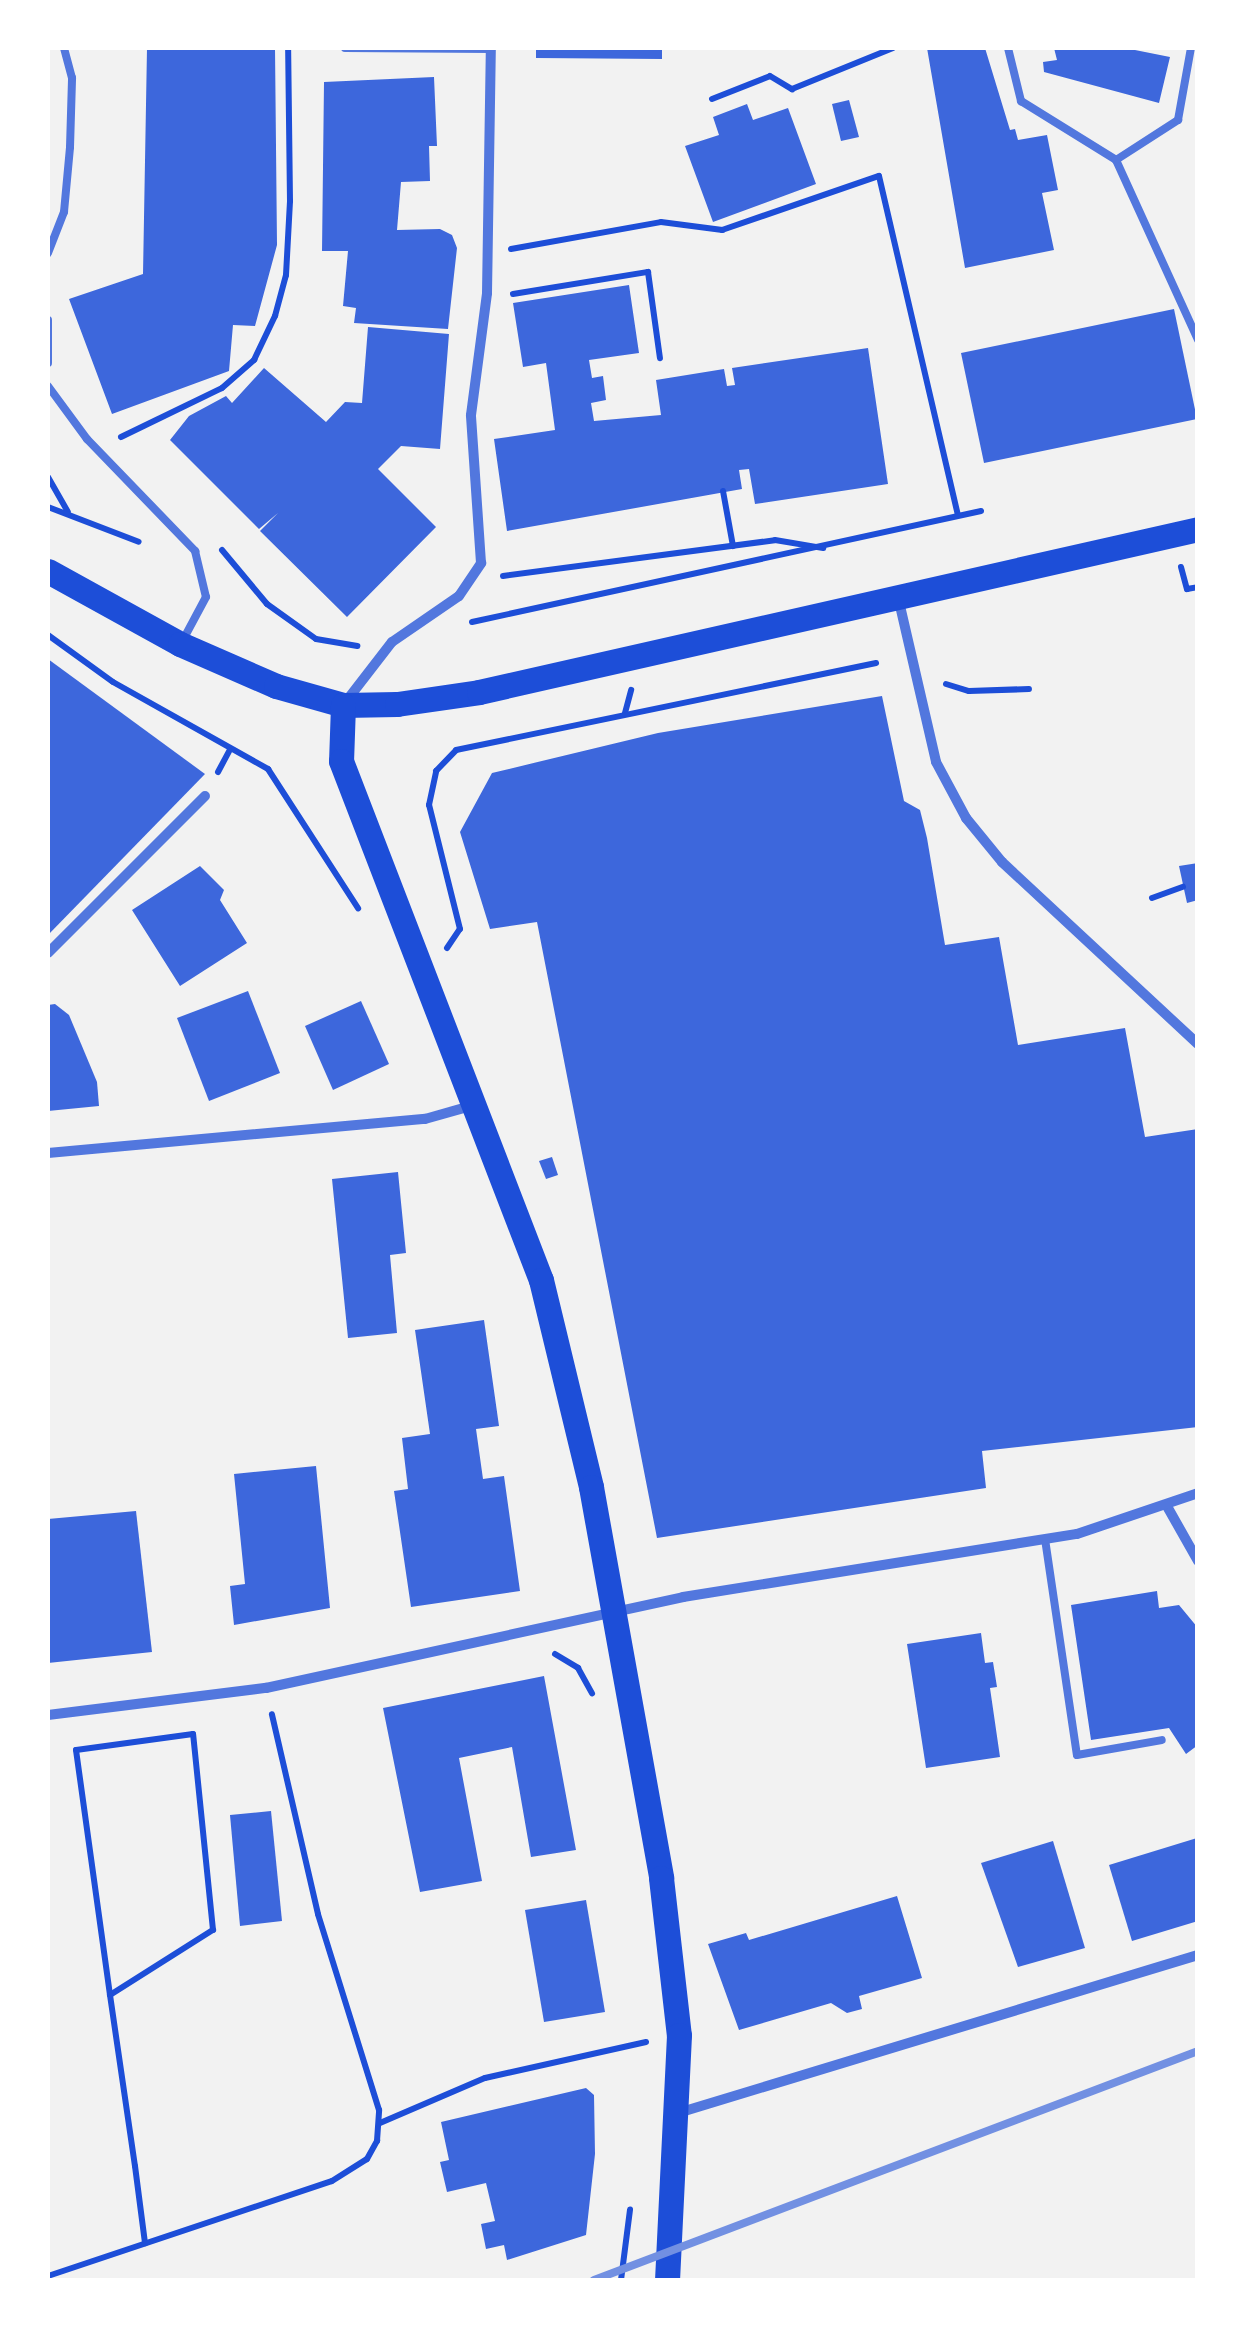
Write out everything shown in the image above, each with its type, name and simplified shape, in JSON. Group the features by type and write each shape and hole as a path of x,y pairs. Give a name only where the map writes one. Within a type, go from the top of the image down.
{"main road":[{"path":"48,571 180,644 276,686 343,705 479,692 1198,529"},
{"path":"343,705 341,761 541,1280 591,1487 661,1878 680,2035 667,2280"}],"street":[{"path":"343,705 392,642 472,580 482,552 470,486 471,415 489,253 491,48"},
{"path":"898,596 936,762 966,818 1010,869 1198,1044"},
{"path":"48,954 205,796"},
{"path":"48,1153 425,1119 472,1106"},
{"path":"48,1715 266,1688 612,1611 1045,1538 1168,1508 1198,1493"},
{"path":"1168,1508 1198,1561"},
{"path":"678,2112 1198,1955"}],"lane":[{"path":"48,254 64,212 70,147 72,78 64,48"},
{"path":"345,48 491,48"},
{"path":"1008,48 1021,101 1116,160 1198,340"},
{"path":"1116,160 1178,120 1191,48"},
{"path":"48,320 48,364"},
{"path":"48,386 87,439 195,551 206,597 180,644"},
{"path":"1045,1538 1077,1755 1162,1740"}],"path":[{"path":"114,441 222,388 254,360 275,316 286,275 290,201 288,48"},
{"path":"712,98 770,76 792,89 893,48"},
{"path":"489,253 661,222 722,230 879,176 958,514"},
{"path":"486,298 648,272 660,358"},
{"path":"48,478 68,513"},
{"path":"724,491 733,546"},
{"path":"48,507 138,542"},
{"path":"465,624 829,549 981,511"},
{"path":"472,580 775,540 829,549"},
{"path":"215,544 268,604 316,639 358,646 392,642"},
{"path":"48,635 230,751 268,770 362,914"},
{"path":"460,929 429,804 436,771 456,750 489,739 876,662"},
{"path":"942,682 969,691 1029,689"},
{"path":"1152,898 1183,887"},
{"path":"544,1654 578,1668 588,1692 628,1702"},
{"path":"48,2276 332,2181 368,2158 380,2122 318,1914 266,1688"},
{"path":"110,1995 213,1930 193,1734 76,1750 110,1995 145,2243"},
{"path":"380,2122 484,2078 680,2035"},
{"path":"621,2280 630,2210"}],"building":[{"path":"147,48 275,48 277,245 255,326 233,325 229,371 112,414 69,299 143,274"},
{"path":"536,48 662,48 662,59 536,58"},
{"path":"927,48 985,48 1010,130 1015,129 1018,140 1047,135 1058,190 1042,193 1054,250 965,268"},
{"path":"1054,48 1125,48 1170,57 1159,103 1044,72 1043,62 1057,60"},
{"path":"434,77 437,146 429,146 430,181 401,182 397,230 440,229 452,235 457,248 448,329 354,323 356,308 343,306 348,251 322,251 324,82"},
{"path":"849,100 859,137 841,141 832,104"},
{"path":"747,104 753,120 788,108 816,184 713,222 685,146 719,135 713,117"},
{"path":"629,285 639,353 589,360 592,378 603,376 606,400 591,403 594,421 661,415 656,380 724,369 727,386 735,385 732,368 868,348 888,484 755,504 749,469 739,470 742,489 507,531 494,439 555,430 546,363 523,367 513,303"},
{"path":"1174,309 1197,419 984,463 961,353"},
{"path":"368,327 449,334 440,449 401,446 378,469 436,527 347,617 260,531 278,513 259,529 170,440 189,416 226,396 232,403 264,368 326,422 345,402 362,403"},
{"path":"48,659 205,774 48,935"},
{"path":"882,696 904,801 920,810 945,945 999,937 1018,1045 1125,1028 1145,1137 1198,1129 1198,1427 982,1451 986,1488 657,1538 537,922 490,929 460,832 492,773 658,733"},
{"path":"1198,863 1198,900 1187,903 1179,866"},
{"path":"200,866 224,890 220,900 247,943 180,986 132,910"},
{"path":"248,991 280,1073 209,1101 177,1018"},
{"path":"361,1001 389,1064 333,1090 305,1026"},
{"path":"55,1004 69,1015 97,1082 99,1106 48,1111 48,1005"},
{"path":"552,1157 558,1175 546,1179 539,1161"},
{"path":"398,1172 406,1253 390,1255 397,1333 348,1338 332,1179"},
{"path":"484,1320 499,1426 476,1429 483,1479 504,1476 520,1591 411,1607 394,1491 408,1489 402,1438 430,1434 415,1330"},
{"path":"316,1466 330,1608 234,1625 230,1586 245,1584 234,1474"},
{"path":"136,1511 152,1652 48,1663 48,1519"},
{"path":"1157,1591 1159,1608 1179,1605 1198,1628 1198,1745 1186,1754 1169,1728 1091,1740 1071,1605"},
{"path":"981,1633 985,1663 993,1662 997,1687 990,1688 1000,1757 926,1768 907,1644"},
{"path":"544,1676 576,1850 531,1857 512,1747 459,1758 482,1881 420,1892 383,1708"},
{"path":"271,1811 282,1921 240,1926 230,1815"},
{"path":"1197,1838 1198,1921 1132,1941 1109,1865"},
{"path":"1053,1841 1085,1948 1018,1967 981,1863"},
{"path":"897,1896 922,1978 859,1996 862,2009 847,2013 831,2003 739,2030 708,1944 746,1933 749,1940"},
{"path":"586,1900 605,2012 544,2022 525,1910"},
{"path":"586,2088 594,2095 595,2154 586,2235 507,2260 504,2245 486,2249 481,2224 495,2221 486,2183 447,2192 440,2162 449,2160 441,2122"}],"railway":[{"path":"594,2280 1198,2051"}]}
